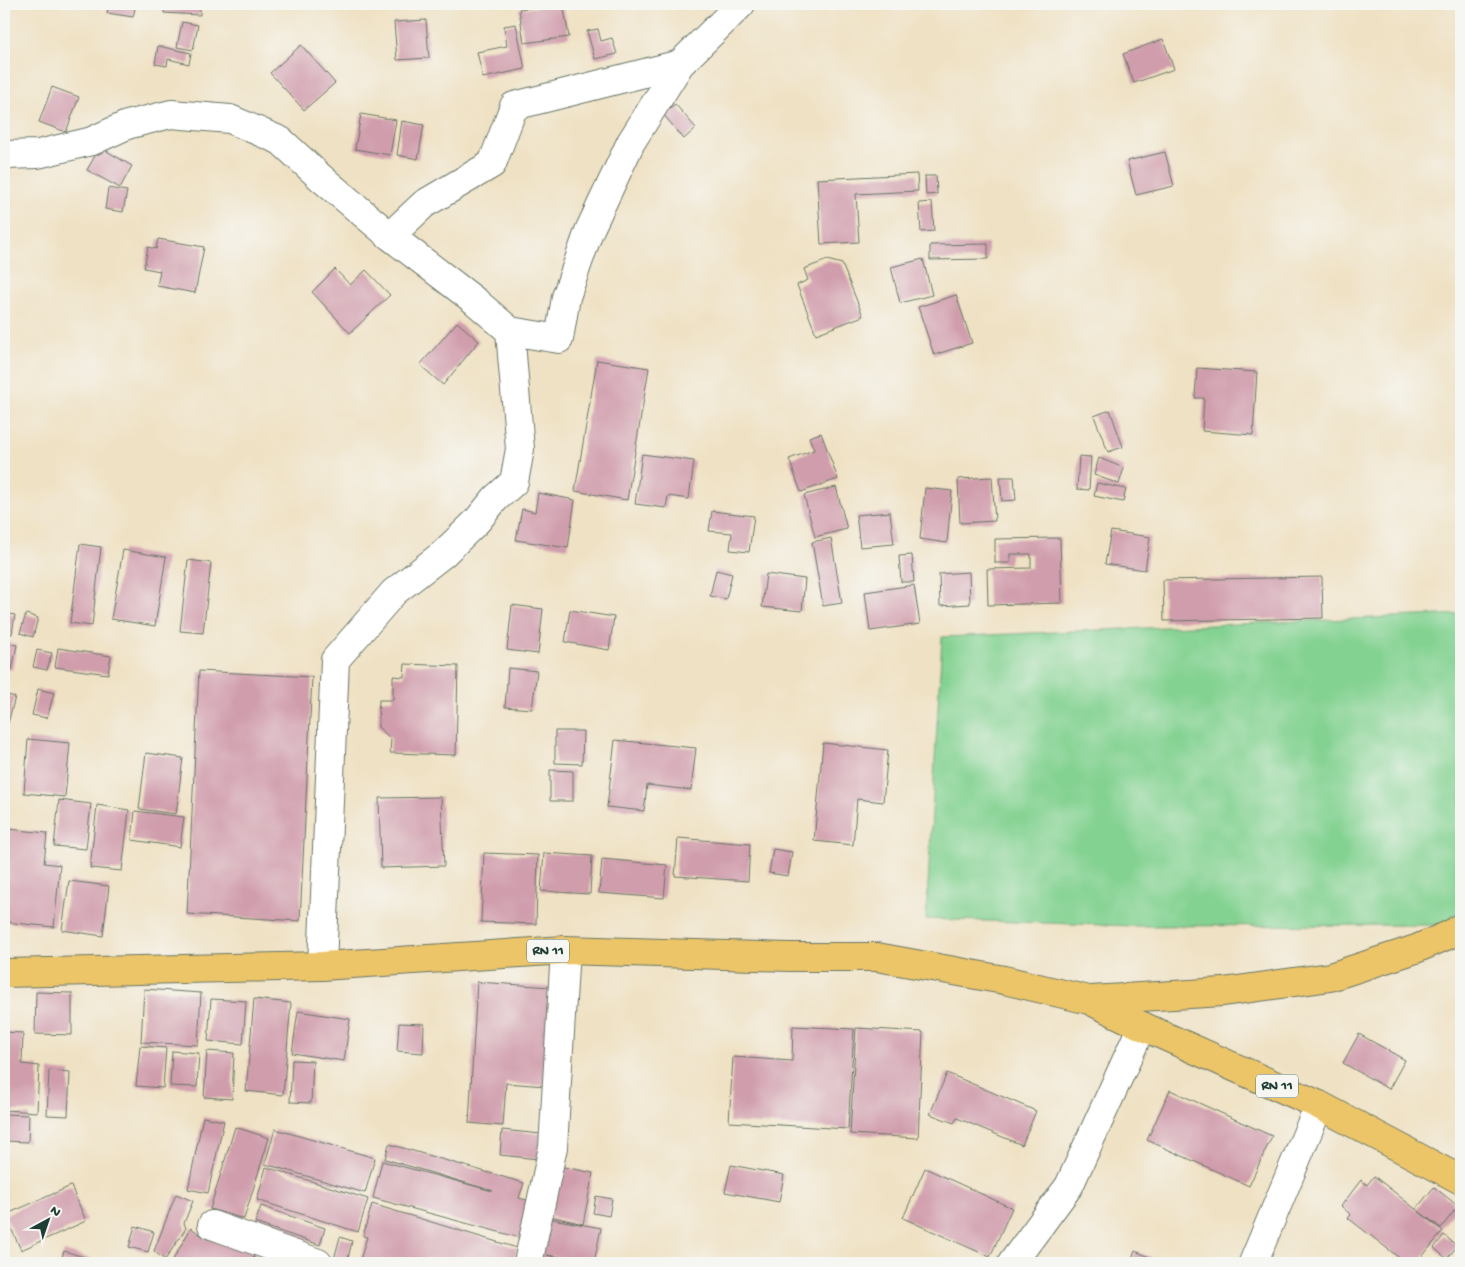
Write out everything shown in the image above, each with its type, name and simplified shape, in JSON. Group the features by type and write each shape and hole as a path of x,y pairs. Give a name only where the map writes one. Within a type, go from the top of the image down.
{"main road":[{"path":"1089,1000 1224,992 1330,977 1416,949 1453,933 1461,927"},
{"name":"RN 11","path":"4,973 322,966 565,950 876,958 1004,980 1089,1000 1142,1026 1319,1105 1461,1180"}],"street":[{"path":"4,155 38,154 92,140 127,125 171,114 230,119 281,141 320,177 390,236 510,331 559,338 566,297 589,230 631,142 680,64 741,4"},
{"path":"390,236 424,204 492,164 514,106 680,64"},
{"path":"322,966 335,660 394,592 443,554 477,521 495,499 514,482 520,449 510,331"},
{"path":"528,1263 553,1147 565,950"},
{"path":"1012,1263 1069,1186 1142,1026"},
{"path":"1253,1263 1319,1105"},
{"path":"212,1225 318,1263"}],"green space":[{"path":"1461,614 1461,910 1445,925 1132,926 926,919 942,637"}],"building":[{"path":"109,4 136,4 133,17 107,13"},
{"path":"164,4 200,4 200,15 164,13"},
{"path":"563,4 569,37 524,43 519,9"},
{"path":"426,20 429,58 397,60 394,22"},
{"path":"182,22 198,25 193,50 177,47"},
{"path":"516,24 525,69 483,78 477,52 507,46 504,26"},
{"path":"598,29 601,41 612,38 617,54 595,59 587,31"},
{"path":"1163,39 1174,69 1134,83 1123,54"},
{"path":"301,45 335,83 304,110 270,73"},
{"path":"158,46 191,53 189,64 168,59 167,66 155,64"},
{"path":"52,87 79,97 66,132 39,122"},
{"path":"675,104 696,128 684,139 663,114"},
{"path":"361,114 396,120 390,155 355,149"},
{"path":"402,121 424,125 418,159 397,155"},
{"path":"100,147 132,166 120,188 87,170"},
{"path":"1165,152 1174,186 1136,195 1127,161"},
{"path":"917,174 918,191 856,194 859,242 821,244 817,179"},
{"path":"925,176 936,176 937,194 926,195"},
{"path":"108,188 127,191 123,212 105,209"},
{"path":"932,202 934,231 921,232 919,203"},
{"path":"158,239 204,247 195,293 157,286 160,271 144,268 148,247 156,249"},
{"path":"988,244 988,259 930,260 930,245"},
{"path":"923,259 932,295 900,303 891,267"},
{"path":"827,260 842,264 863,316 816,334 797,285 808,280 804,269"},
{"path":"335,269 350,285 366,270 390,295 350,333 312,292"},
{"path":"956,295 972,343 934,355 918,307"},
{"path":"457,322 479,341 443,385 420,365"},
{"path":"597,360 649,368 627,500 575,491"},
{"path":"1197,368 1257,372 1253,435 1202,431 1204,398 1195,398"},
{"path":"1110,410 1123,447 1108,452 1094,416"},
{"path":"821,433 838,479 801,492 789,459 814,450 809,437"},
{"path":"642,454 694,461 689,499 668,496 666,508 635,504"},
{"path":"1079,456 1091,457 1089,490 1077,489"},
{"path":"1099,458 1124,468 1119,484 1094,475"},
{"path":"992,477 995,521 960,523 958,479"},
{"path":"1000,477 1014,477 1016,500 1002,501"},
{"path":"1097,483 1126,489 1123,502 1094,496"},
{"path":"836,487 847,529 815,537 804,495"},
{"path":"925,488 952,491 947,543 920,539"},
{"path":"538,493 575,500 568,548 516,540 522,509 535,512"},
{"path":"712,511 754,516 749,552 730,550 732,533 709,531"},
{"path":"890,512 894,544 860,547 856,515"},
{"path":"1111,531 1150,537 1145,570 1105,564"},
{"path":"831,538 842,603 823,606 812,542"},
{"path":"1060,538 1062,603 988,605 987,569 1031,568 1031,554 1010,554 1010,563 995,563 995,539"},
{"path":"80,544 101,547 92,626 70,623"},
{"path":"123,550 166,557 155,626 111,619"},
{"path":"912,555 914,582 901,582 899,556"},
{"path":"188,560 211,563 203,633 180,631"},
{"path":"716,570 732,574 726,599 710,596"},
{"path":"969,572 970,604 940,606 939,574"},
{"path":"766,574 805,579 802,611 762,607"},
{"path":"1322,577 1323,618 1164,621 1163,580"},
{"path":"914,585 920,624 870,631 865,592"},
{"path":"512,605 543,609 538,654 507,650"},
{"path":"570,610 614,617 609,650 565,642"},
{"path":"4,613 15,615 12,634 4,633"},
{"path":"26,614 38,618 33,637 20,633"},
{"path":"4,642 17,645 12,670 4,668"},
{"path":"58,648 111,656 108,674 55,667"},
{"path":"37,650 52,653 47,670 33,667"},
{"path":"405,664 458,666 456,755 390,753 391,739 378,727 379,700 393,700 393,676 404,677"},
{"path":"508,668 537,671 532,709 505,707"},
{"path":"199,671 312,677 300,921 187,914"},
{"path":"38,689 54,693 47,718 32,715"},
{"path":"4,694 15,697 4,738"},
{"path":"555,731 583,731 582,764 555,763"},
{"path":"28,739 70,743 65,797 24,793"},
{"path":"615,740 696,748 691,790 647,785 644,811 607,807"},
{"path":"823,743 888,750 883,802 857,799 853,845 814,841"},
{"path":"146,753 183,758 176,814 139,809"},
{"path":"550,770 573,771 573,801 550,801"},
{"path":"441,797 444,866 381,868 379,798"},
{"path":"59,800 91,804 86,849 54,846"},
{"path":"97,805 129,810 122,871 90,868"},
{"path":"135,811 184,817 180,847 132,840"},
{"path":"9,829 47,833 44,863 60,865 54,927 4,922 4,889"},
{"path":"678,838 750,844 748,881 675,876"},
{"path":"773,849 792,852 788,876 769,873"},
{"path":"484,853 538,855 536,924 481,922"},
{"path":"544,853 592,856 590,894 541,891"},
{"path":"602,859 667,865 664,898 599,893"},
{"path":"69,881 109,886 103,936 62,930"},
{"path":"477,982 551,987 545,1086 506,1083 503,1126 469,1123"},
{"path":"144,989 201,993 198,1045 141,1042"},
{"path":"36,992 72,993 72,1035 35,1034"},
{"path":"211,999 246,1001 243,1044 208,1041"},
{"path":"254,999 291,1003 283,1095 246,1091"},
{"path":"298,1011 350,1019 344,1061 292,1053"},
{"path":"399,1023 424,1024 423,1053 397,1051"},
{"path":"793,1026 854,1029 848,1129 729,1122 733,1057 792,1061"},
{"path":"856,1028 923,1032 918,1138 850,1134"},
{"path":"4,1032 23,1033 22,1064 39,1066 37,1112 4,1110"},
{"path":"1359,1034 1405,1060 1389,1089 1343,1063"},
{"path":"140,1046 166,1048 163,1088 136,1086"},
{"path":"172,1051 199,1053 197,1087 170,1086"},
{"path":"207,1051 234,1053 232,1099 204,1097"},
{"path":"292,1060 313,1061 311,1103 290,1102"},
{"path":"49,1070 70,1072 68,1116 47,1115"},
{"path":"947,1073 1036,1111 1022,1145 957,1118 954,1123 930,1114"},
{"path":"1170,1090 1272,1136 1249,1186 1147,1140"},
{"path":"4,1114 29,1115 28,1142 4,1141"},
{"path":"203,1117 224,1121 208,1193 188,1189"},
{"path":"235,1127 269,1138 244,1219 210,1209"},
{"path":"275,1129 375,1158 365,1193 265,1164"},
{"path":"502,1130 541,1134 538,1159 500,1155"},
{"path":"389,1144 524,1183 519,1198 530,1201 521,1238 373,1198 382,1161 493,1191 385,1159"},
{"path":"731,1165 784,1175 779,1202 725,1192"},
{"path":"559,1166 593,1173 583,1224 549,1216"},
{"path":"266,1167 368,1199 358,1232 257,1200"},
{"path":"925,1168 1012,1208 990,1257 903,1218"},
{"path":"1374,1176 1443,1231 1417,1263 1406,1263 1348,1218 1351,1215 1341,1206 1361,1180 1367,1185"},
{"path":"71,1186 86,1221 21,1250 5,1215"},
{"path":"1434,1187 1458,1206 1441,1228 1416,1209"},
{"path":"176,1194 193,1201 184,1223 186,1228 165,1260 154,1251"},
{"path":"596,1196 612,1199 609,1216 593,1213"},
{"path":"372,1204 517,1248 513,1263 359,1263 367,1237 363,1236"},
{"path":"261,1206 325,1228 320,1245 255,1223"},
{"path":"547,1218 601,1228 594,1263 547,1255 576,1263 539,1263"},
{"path":"135,1226 154,1232 148,1252 129,1247"},
{"path":"191,1228 207,1239 255,1252 253,1258 270,1263 171,1263"},
{"path":"1444,1235 1457,1246 1447,1259 1434,1248"},
{"path":"340,1237 352,1241 347,1263 334,1259"},
{"path":"64,1251 104,1263 60,1263"},
{"path":"1135,1251 1164,1263 1130,1263"}]}
